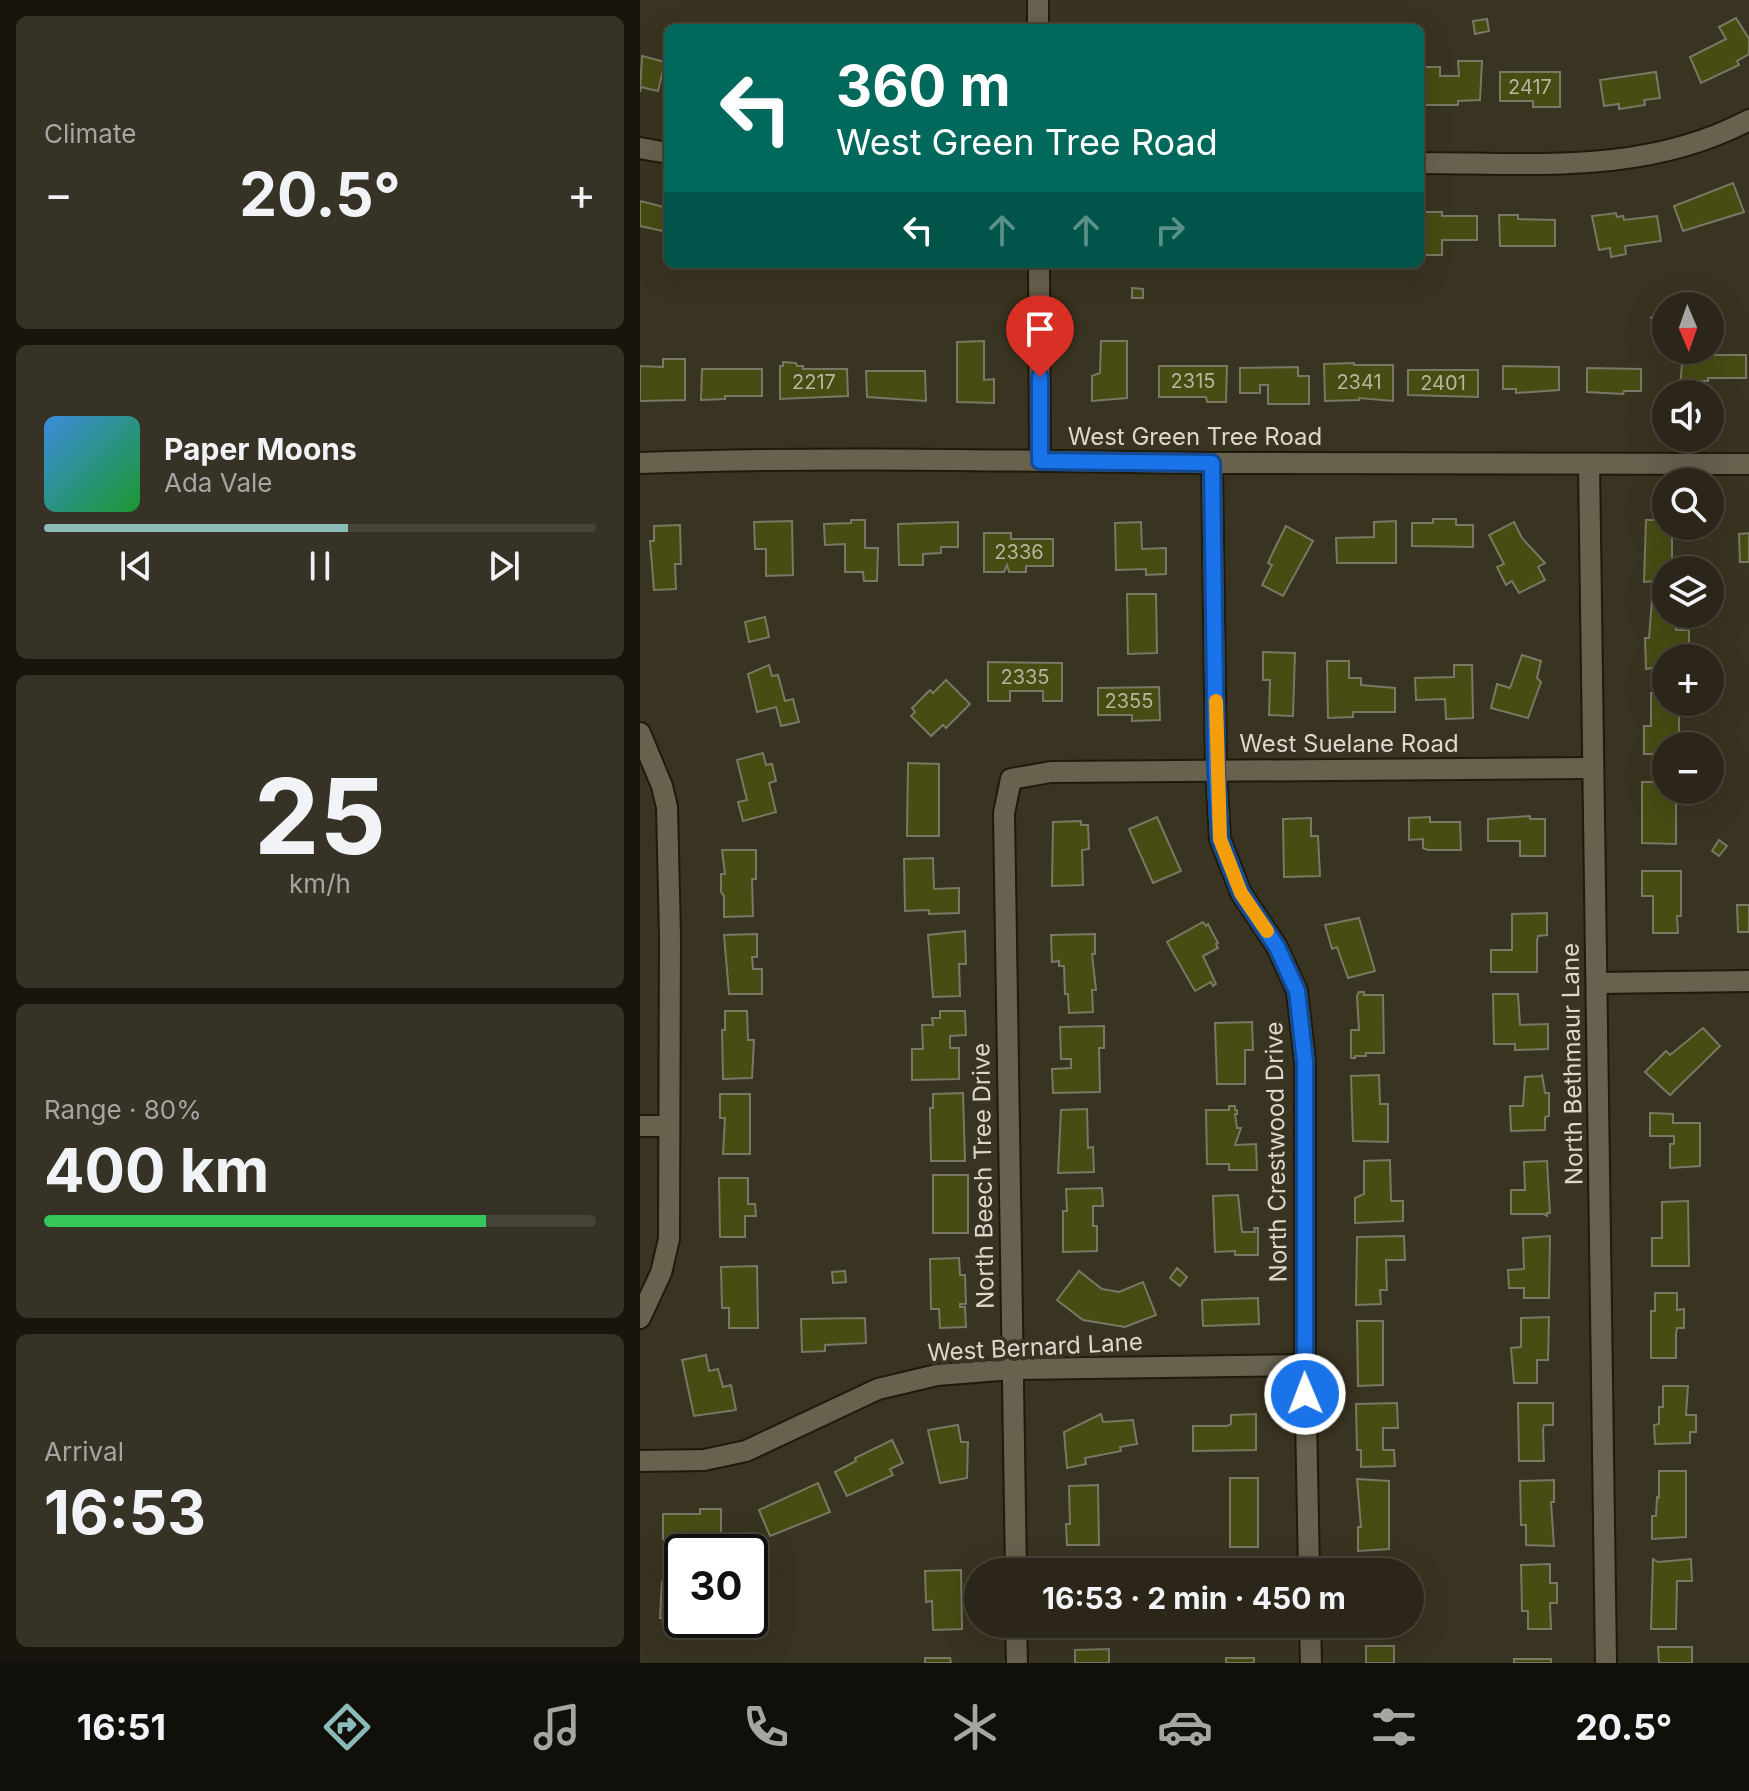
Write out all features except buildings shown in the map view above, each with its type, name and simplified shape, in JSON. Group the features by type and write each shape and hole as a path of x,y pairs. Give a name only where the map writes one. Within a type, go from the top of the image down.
{"street":[{"path":"1038,0 1038,24"},
{"path":"1424,163 1597,163 1640,158 1676,150 1749,120"},
{"path":"640,148 664,152"},
{"path":"1039,268 1040,461"},
{"name":"West Green Tree Road","path":"640,463 824,459 1749,464"},
{"name":"North Crestwood Drive","path":"1212,463 1216,769 1220,839 1241,893 1277,947 1297,991 1305,1062 1309,1558"},
{"name":"North Bethmaur Lane","path":"1589,464 1606,1663"},
{"path":"640,733 662,786 669,834 669,1239 661,1273 640,1318"},
{"name":"West Suelane Road","path":"1011,779 1051,772 1592,768"},
{"name":"North Beech Tree Drive","path":"1011,779 1004,813 1016,1558"},
{"path":"1597,983 1749,981"},
{"path":"640,1126 669,1126"},
{"name":"West Bernard Lane","path":"640,1461 704,1460 746,1451 878,1389 937,1375 1012,1369 1305,1365"},
{"path":"1016,1638 1017,1663"},
{"path":"1310,1638 1311,1663"}],"slow traffic":[{"path":"1216,701 1220,839 1241,893 1267,931"}],"route":[{"path":"1040,377 1040,461 1212,463 1216,769 1220,839 1241,893 1277,947 1297,991 1305,1062 1305,1394"}]}
